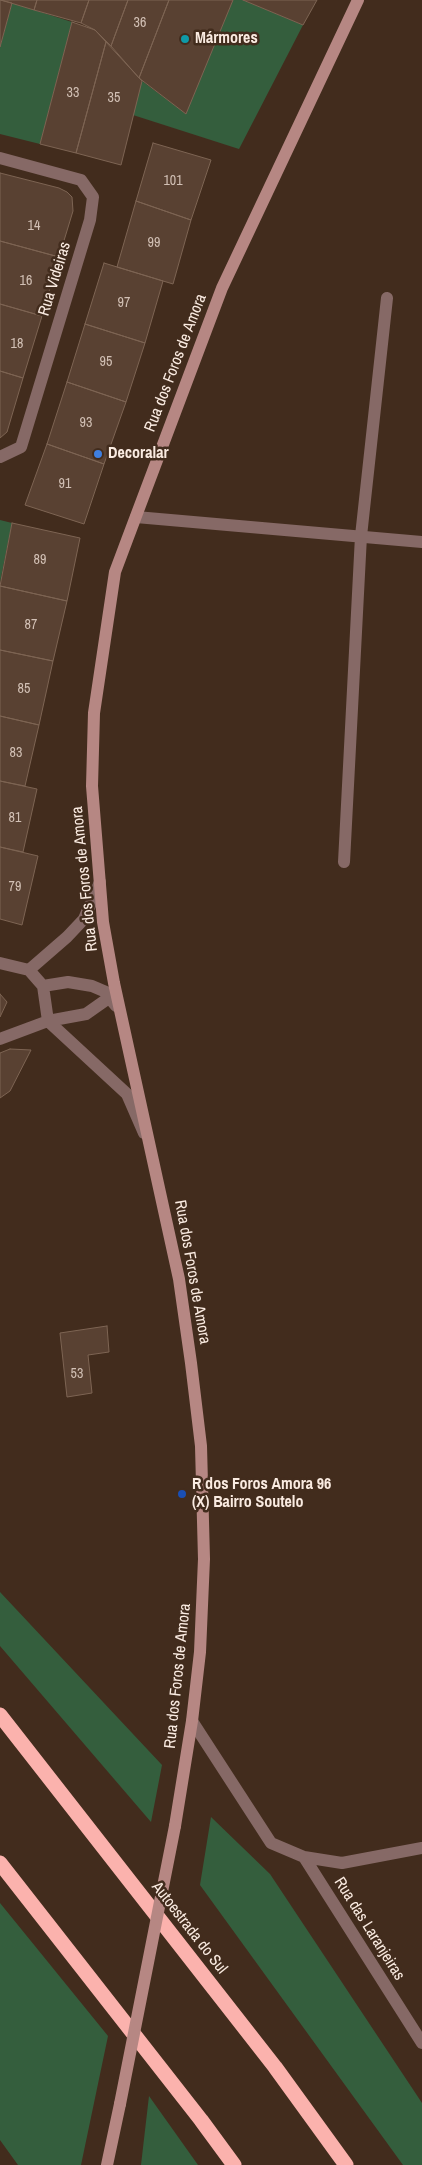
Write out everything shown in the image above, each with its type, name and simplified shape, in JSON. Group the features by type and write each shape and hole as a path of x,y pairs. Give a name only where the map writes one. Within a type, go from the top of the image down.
{"highway":[{"name":"Autoestrada do Sul","path":"0,1715 275,2067 346,2165"},
{"path":"0,1862 234,2165"}],"main road":[{"name":"Rua dos Foros de Amora","path":"107,2165 175,1826 192,1721 200,1652 204,1559 201,1446 179,1279 121,1012 114,989 103,922 92,786 94,713 115,572 222,288 358,0"}],"street":[{"name":"Rua Videiras","path":"0,158 81,180 93,198 90,220 21,447 0,457"},
{"path":"344,862 361,536 387,298"},
{"path":"136,517 422,542"},
{"path":"29,970 84,918 100,882"},
{"path":"0,963 29,970 43,986 48,1021 127,1094 150,1147"},
{"path":"43,986 68,982 114,989"},
{"path":"0,1039 48,1021 86,1014 114,989"},
{"path":"192,1721 271,1843 304,1857 342,1863 422,1848"},
{"name":"Rua das Laranjeiras","path":"304,1857 422,2043"}],"green space":[{"path":"233,0 243,0 303,25 239,149 133,115 142,81 185,113"},
{"path":"12,3 72,22 40,144 0,134 0,47"},
{"path":"0,520 12,523 0,582"},
{"path":"0,1592 162,1765 151,1822 0,1646"},
{"path":"211,1817 270,1874 422,2103 422,2165 403,2165 200,1885"},
{"path":"0,1903 108,2036 81,2165 18,2165 0,2140"},
{"path":"149,2096 198,2165 141,2165"}],"building":[{"path":"0,0 12,3 0,47"},
{"path":"1,0 37,0 34,10"},
{"path":"37,0 89,0 81,23 34,10"},
{"path":"89,0 128,0 111,46 95,30 81,23"},
{"path":"128,0 169,0 139,78 111,46"},
{"name":"Mármores","path":"169,0 233,0 186,114 139,78"},
{"name":"Mármores","path":"243,0 317,0 303,25"},
{"path":"72,22 95,30 106,42 76,153 40,144"},
{"path":"106,42 142,81 121,165 76,153"},
{"path":"153,143 211,160 191,220 136,201"},
{"path":"0,173 59,188 72,197 73,211 59,257 0,241"},
{"path":"136,201 191,220 173,284 117,267"},
{"path":"0,241 59,257 42,316 0,304"},
{"path":"104,263 163,281 145,343 85,324"},
{"path":"0,304 42,316 23,378 0,371"},
{"path":"85,324 145,343 126,402 67,382"},
{"path":"0,371 23,378 7,432 0,438"},
{"path":"67,382 126,402 104,464 47,444"},
{"path":"47,444 104,464 84,524 25,505"},
{"path":"12,523 80,538 67,601 0,586"},
{"path":"0,586 67,601 53,661 0,650"},
{"path":"0,650 53,661 39,725 0,716"},
{"path":"0,716 39,725 25,786 0,781"},
{"path":"0,781 37,789 23,852 0,847"},
{"path":"0,847 38,856 22,925 0,919"},
{"path":"0,994 7,1002 0,1017"},
{"path":"10,1049 31,1050 10,1091 0,1098 0,1053"},
{"path":"107,1326 109,1352 88,1355 92,1393 67,1397 60,1333"}],"place":[{"name":"Mármores","path":"185,39"},
{"name":"Decoralar","path":"98,454"},
{"name":"R dos Foros Amora 96 (X) Bairro Soutelo","path":"182,1494"}]}
